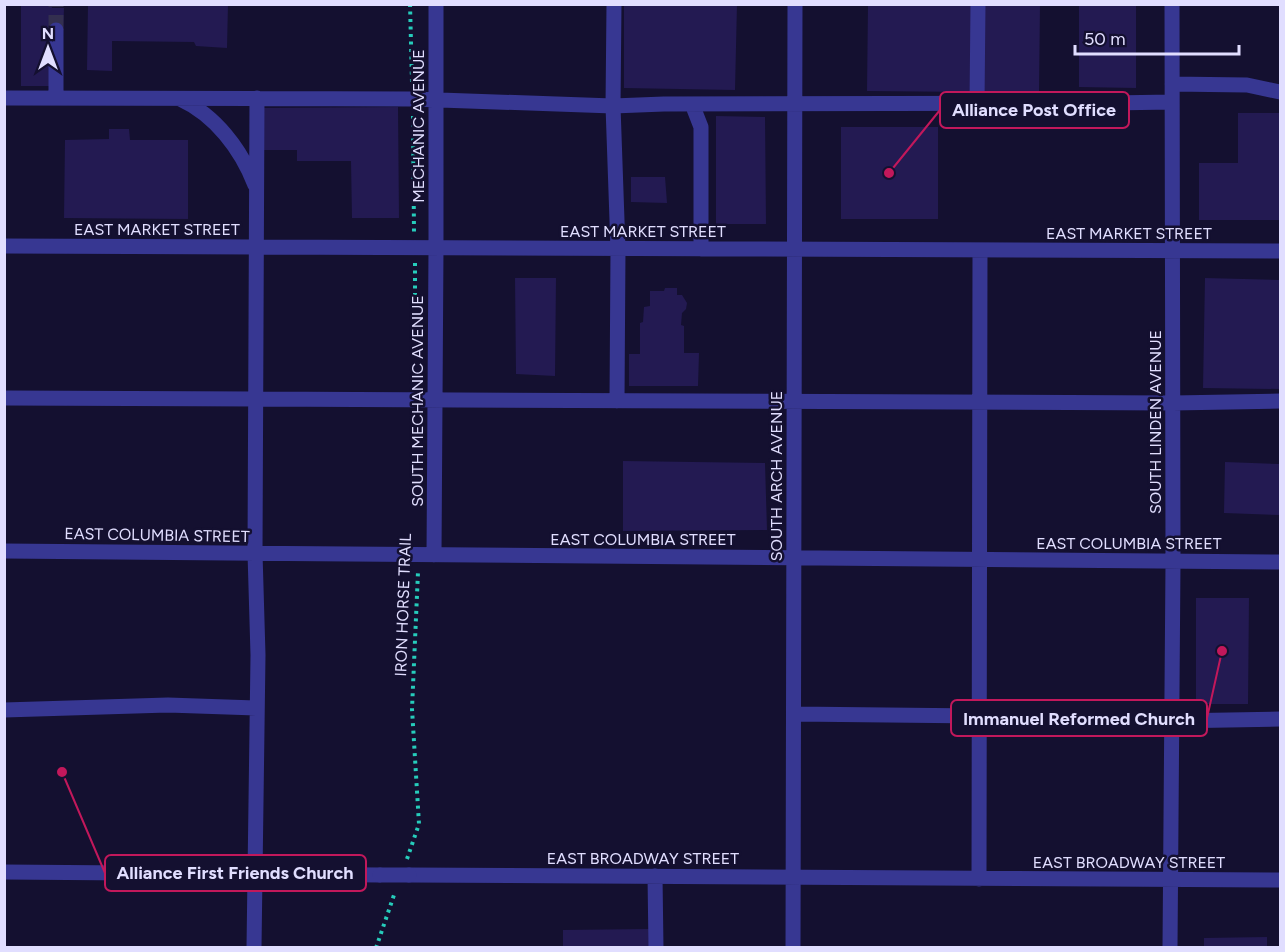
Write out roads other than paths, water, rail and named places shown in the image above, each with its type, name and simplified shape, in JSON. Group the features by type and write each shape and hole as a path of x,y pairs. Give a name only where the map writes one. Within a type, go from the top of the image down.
{"street":[{"name":"MECHANIC AVENUE","path":"436,4 436,248"},
{"path":"614,4 618,249 617,400"},
{"name":"SOUTH ARCH AVENUE","path":"793,948 795,4"},
{"path":"977,103 978,4"},
{"name":"SOUTH LINDEN AVENUE","path":"1170,948 1173,562 1172,4"},
{"path":"56,30 56,98"},
{"path":"1172,84 1247,85 1281,93"},
{"path":"4,98 412,99 614,105 1172,102"},
{"path":"177,98 206,115 224,132 251,174 257,190"},
{"path":"254,948 258,655 255,554 257,98"},
{"path":"692,104 701,127 701,249"},
{"name":"EAST MARKET STREET","path":"4,246 1281,251"},
{"name":"SOUTH MECHANIC AVENUE","path":"426,555 435,400 436,248"},
{"path":"979,879 980,250"},
{"path":"4,398 1281,402"},
{"name":"EAST COLUMBIA STREET","path":"4,551 1281,562"},
{"path":"4,710 168,705 257,708"},
{"path":"794,714 1171,721 1281,719"},
{"name":"EAST BROADWAY STREET","path":"4,872 380,875 406,872 793,878 1281,880"},
{"path":"655,876 656,948"}],"tunnel":[{"path":"56,4 56,30"}],"place":[{"name":"Alliance Post Office","path":"889,173"},
{"name":"Immanuel Reformed Church","path":"1222,651"},
{"name":"Alliance First Friends Church","path":"62,772"}]}
